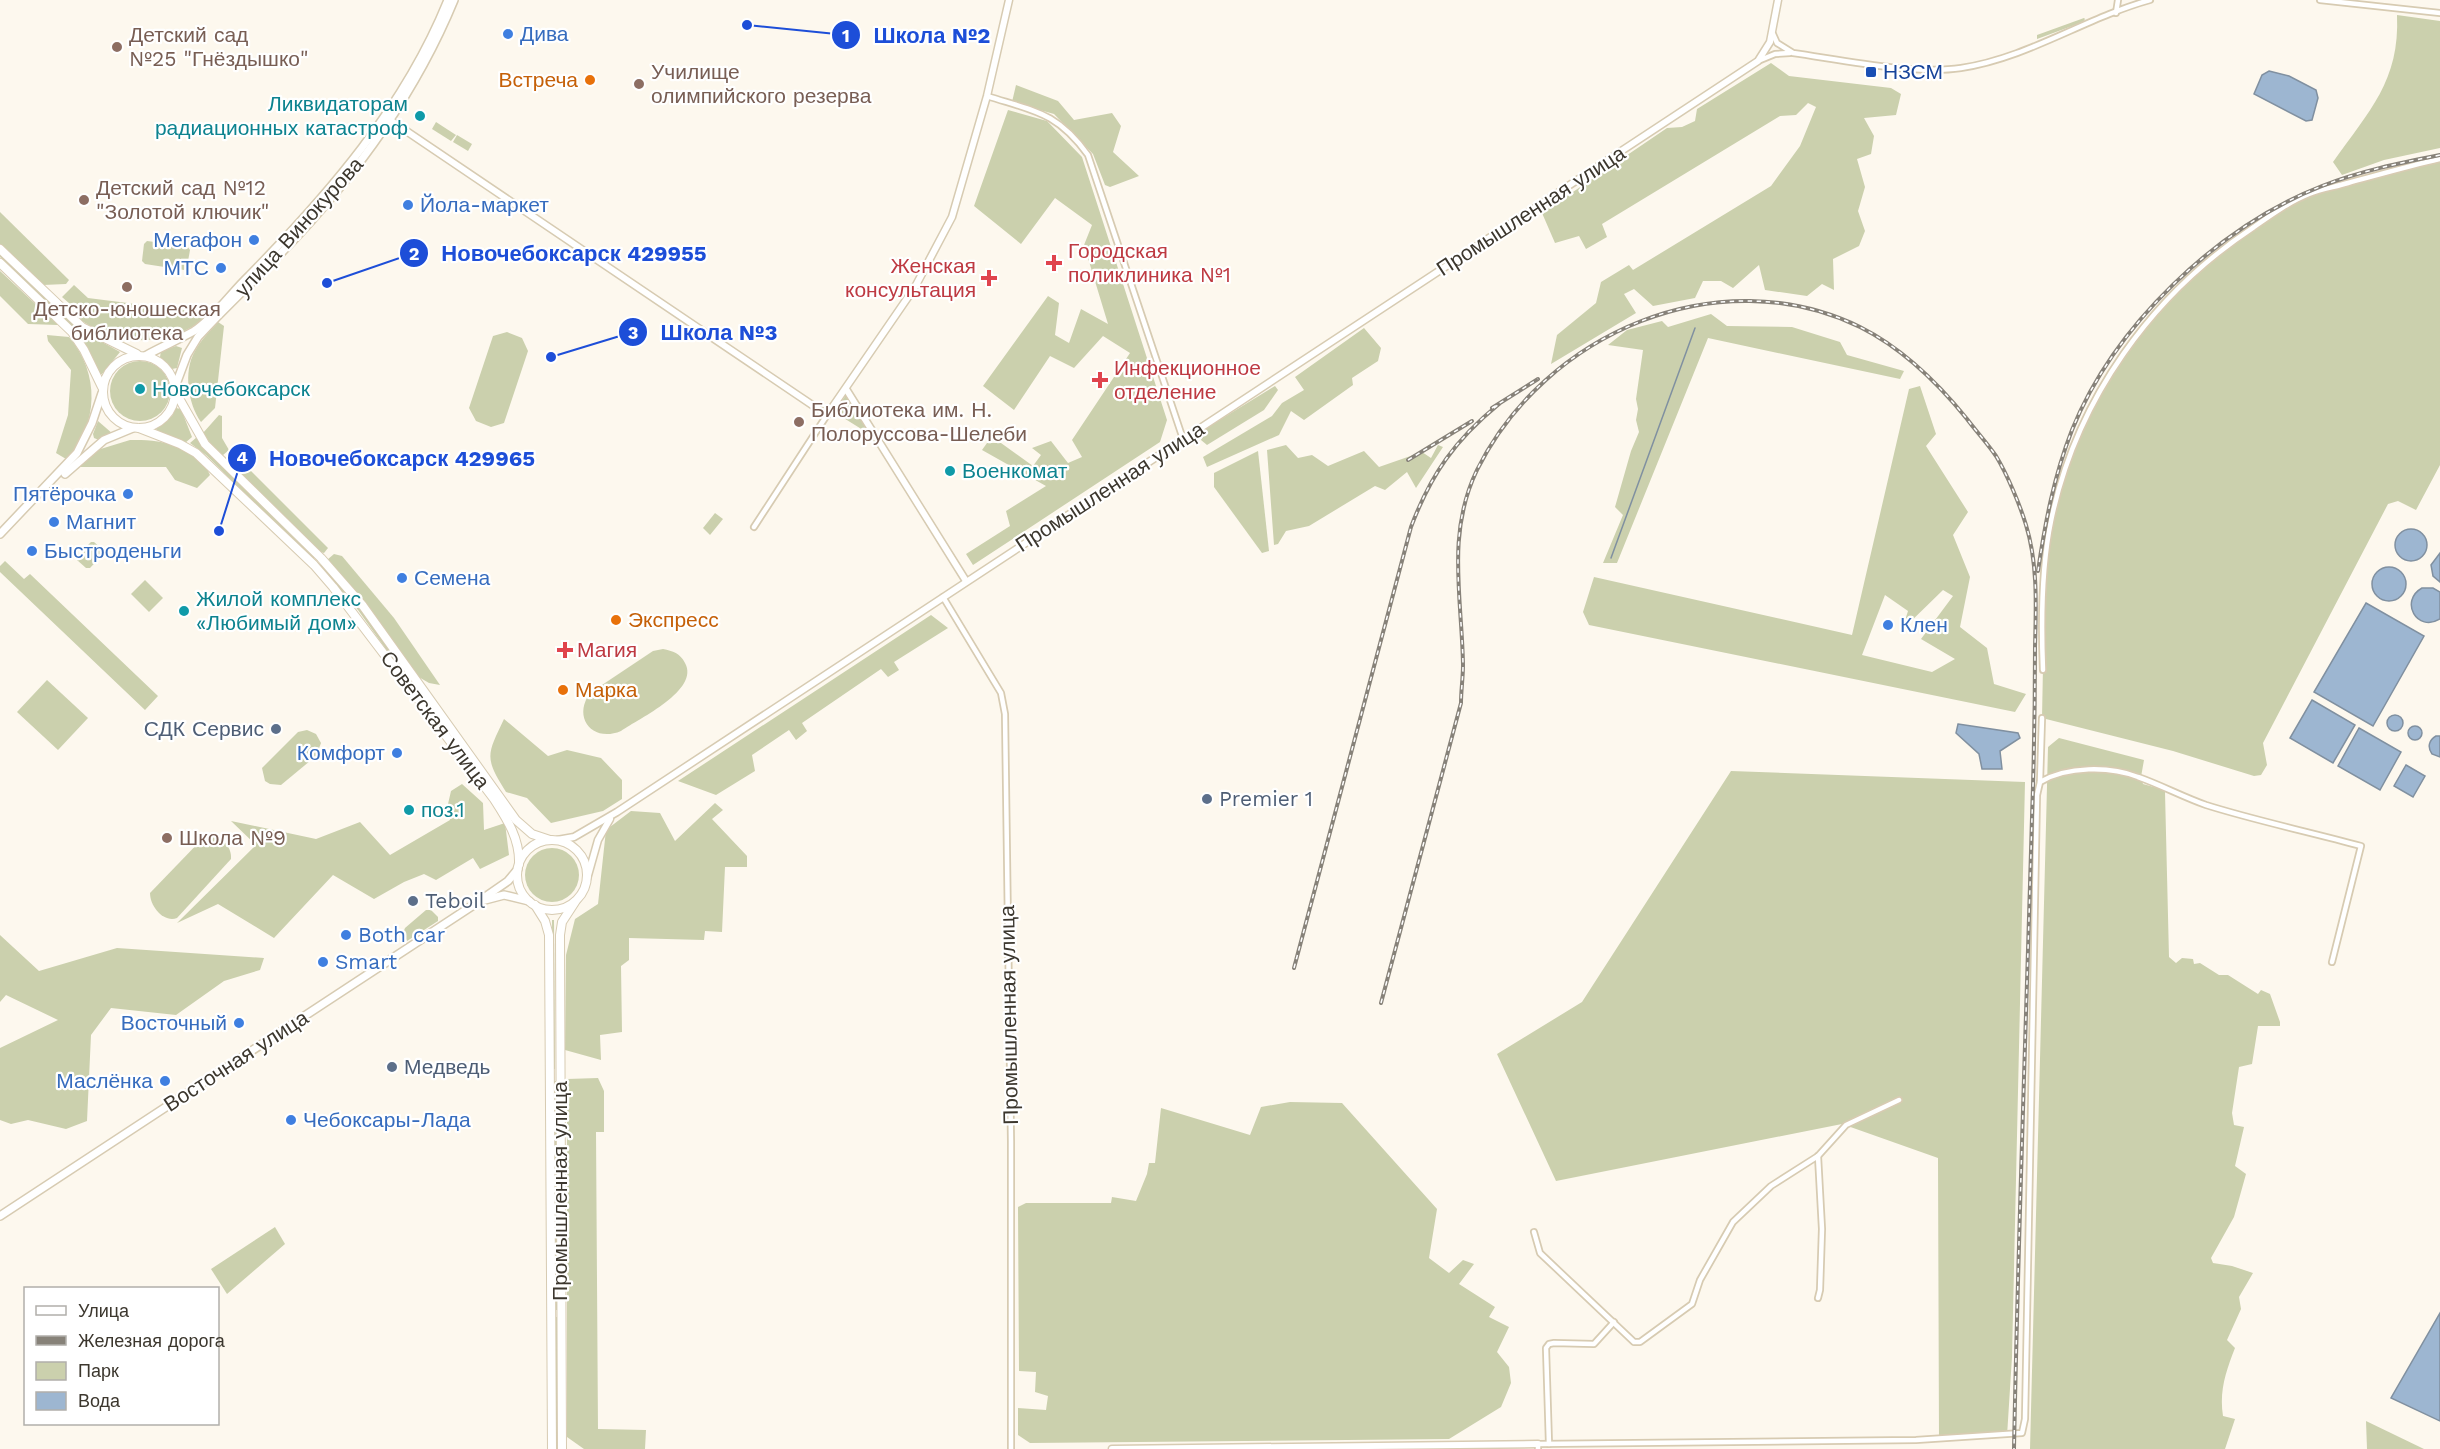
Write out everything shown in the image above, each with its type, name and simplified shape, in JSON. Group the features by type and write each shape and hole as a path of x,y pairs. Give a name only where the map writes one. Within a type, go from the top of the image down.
{"main road":[{"name":"улица Винокурова","path":"176,390 187,355 198,337 310,221 372,141 429,54 448,1"},
{"name":"улица Винокурова","path":"142,355 195,330 209,317 325,195 372,141"},
{"path":"0,249 82,327 165,366 176,390 171,409 162,420 104,440 90,450 0,540"},
{"path":"0,263 77,339 102,391 110,414 120,423 136,428"},
{"path":"0,534 77,453 86,437 107,374 116,363 130,356 142,355"},
{"name":"Советская улица","path":"176,390 205,444 321,558 363,606 496,797 525,828 538,837 554,840"},
{"name":"Советская улица","path":"136,428 180,444 196,453 314,565 355,613 429,717 481,776"},
{"name":"Советская улица","path":"496,797 518,847 519,867"},
{"path":"554,840 569,844 580,854 586,866 587,879 583,892 575,902 555,910 532,903 519,885 519,867 531,848 554,840"},
{"name":"Восточная улица","path":"0,1216 472,906 508,881 519,867"},
{"name":"Восточная улица","path":"472,906 504,895 519,897 532,903"},
{"name":"Промышленная улица","path":"562,1449 560,935 562,922 575,902"},
{"name":"Промышленная улица","path":"532,903 545,921 549,935 552,1449"},
{"path":"550,1075 560,1075"},
{"path":"551,1314 561,1314"}],"street":[{"path":"754,528 827,415 915,287 952,217 987,96 1009,0"},
{"path":"1778,0 1773,34 1777,43 1793,53"},
{"path":"2116,13 2118,0"},
{"path":"1758,61 1775,54 1793,53 1910,68 1935,70 1961,68 2018,53 2150,0"},
{"path":"2320,0 2377,3 2440,13"},
{"name":"Промышленная улица","path":"554,840 574,837 617,812 1758,61 1773,34"},
{"path":"987,96 1054,119 1078,141 1088,155 1183,439"},
{"path":"387,119 827,415"},
{"path":"2043,670 2041,637 2045,563 2050,521 2068,457 2094,398 2140,328 2186,278 2226,245 2274,213 2308,195 2440,159"},
{"path":"846,389 966,581"},
{"name":"Промышленная улица","path":"943,597 1001,693 1005,714 1011,1141 1011,1449"},
{"path":"1112,1449 1827,1441 1939,1439 2022,1433 2024,1426 2037,795 2040,782 2042,718"},
{"path":"2040,782 2050,776 2073,771 2123,773 2205,804 2361,846 2332,962"},
{"name":"Промышленная улица","path":"587,879 602,829 617,812"},
{"path":"1534,1232 1540,1253 1638,1343 1692,1304 1700,1280 1733,1222 1771,1186 1818,1156 1846,1125 1899,1100"},
{"path":"1818,1156 1822,1229 1818,1298"},
{"path":"1549,1444 1546,1348 1549,1344 1554,1343 1594,1344 1614,1322"},
{"path":"1827,1441 1827,1449"}],"green space":[{"path":"2397,15 2440,21 2440,148 2384,160 2342,175 2333,162 2370,110 2388,77 2397,38"},
{"path":"2084,18 2083,22 2037,39 2037,35"},
{"path":"1771,63 1789,76 1891,88 1901,94 1896,115 1864,118 1874,136 1871,154 1857,159 1865,187 1858,211 1865,231 1859,246 1833,259 1834,290 1822,284 1807,296 1765,290 1759,265 1733,288 1721,281 1703,281 1695,298 1653,306 1634,289 1624,294 1636,313 1551,364 1557,335 1596,303 1601,282 1629,265 1633,270 1771,186 1800,146 1816,107 1808,103 1796,115 1780,116 1602,224 1607,237 1586,249 1579,236 1555,243 1542,213 1667,128 1682,127 1695,121 1697,109"},
{"path":"1016,85 1058,101 1074,120 1112,113 1121,126 1113,152 1139,176 1110,187 1105,185 1093,154 1054,114 1012,102"},
{"path":"1008,110 1047,121 1082,157 1167,420 1160,442 973,565 966,554 1010,526 1006,511 1046,486 982,450 987,443 1001,443 1033,466 1041,455 1032,448 1051,441 1068,463 1082,457 1072,440 1130,353 1103,336 1074,368 1050,356 1014,410 983,386 1048,296 1059,303 1055,335 1069,343 1081,309 1108,324 1084,245 1092,225 1055,198 1021,244 974,206"},
{"path":"436,122 456,135 451,141 432,129"},
{"path":"457,135 472,144 468,151 453,142"},
{"path":"2440,159 2440,465 2416,510 2398,501 2388,504 2263,743 2267,765 2261,775 2254,776 2173,751 2042,718 2045,563 2051,521 2068,457 2095,398 2140,328 2186,278 2274,214 2308,195"},
{"path":"0,212 69,280 66,284 43,285 0,244"},
{"path":"147,241 187,246 190,250 187,267 184,270 145,264 142,261 144,244"},
{"path":"0,253 77,328 120,352 102,374 99,374 74,329 0,257"},
{"path":"0,271 58,325 28,324 0,296"},
{"path":"74,285 88,298 191,311 194,318 203,313 206,317 191,328 175,335 158,339 123,338 90,326 75,316 78,311 62,297"},
{"path":"1711,314 1727,326 1792,327 1840,342 1847,355 1904,371 1900,379 1708,338 1617,563 1603,563 1623,515 1615,507 1631,451 1639,432 1636,420 1638,409 1636,399 1643,350 1608,345 1627,330 1662,321 1668,327"},
{"path":"218,322 224,326 215,408 201,422 190,397 189,368 197,347"},
{"path":"1364,328 1381,348 1378,361 1352,378 1353,385 1304,420 1291,411 1279,435 1207,467 1203,457 1272,416 1282,403 1304,390 1295,377"},
{"path":"507,332 522,338 528,351 504,423 491,427 476,421 469,408 493,336"},
{"path":"47,335 69,337 86,366 90,382 92,399 90,415 85,431 66,459 56,453 68,415 71,370 48,341"},
{"path":"176,346 182,348 177,368 172,369 160,357 161,351"},
{"path":"140,361 157,366 165,374 170,391 165,408 157,416 140,421 123,416 115,408 110,391 115,374 123,366"},
{"path":"1275,386 1278,390 1264,410 1207,445 1201,440 1205,429"},
{"path":"1920,386 1936,434 1926,446 1968,512 1953,535 1970,577 1960,627 1987,648 1994,684 2026,694 2015,712 1589,625 1583,612 1594,577 1852,635 1909,389","holes":["1943,590 1953,596 1921,639 1955,659 1932,672 1862,655 1885,595 1908,611 1902,630"]},
{"path":"846,395 849,400 871,435 834,412"},
{"path":"176,408 181,409 192,437 185,443 156,432 157,426 172,416"},
{"path":"219,415 222,416 222,438 229,450 223,455 218,454 203,433"},
{"path":"98,421 113,434 99,440 94,438 93,434"},
{"path":"197,437 209,453 316,557 312,560 206,455 190,443"},
{"path":"130,440 165,443 187,450 197,457 210,475 197,488 175,480 166,467 76,467 94,451"},
{"path":"1286,445 1298,458 1312,455 1328,466 1364,451 1379,467 1422,452 1431,458 1438,445 1443,447 1416,488 1407,472 1385,490 1375,486 1309,526 1286,531 1278,544 1274,545 1267,450"},
{"path":"1258,451 1269,551 1262,553 1214,487 1214,473"},
{"path":"234,456 328,548 324,553 317,551 230,465 229,461"},
{"path":"715,513 723,519 710,535 703,528"},
{"path":"91,542 94,542 104,553 90,568 86,568 77,560 77,556"},
{"path":"334,554 342,556 394,618 440,685 429,683 417,676 327,560"},
{"path":"5,561 24,579 30,574 158,696 145,710 0,572 0,566"},
{"path":"322,564 360,608 438,717 435,718 358,610 319,566"},
{"path":"145,580 163,598 149,612 131,594"},
{"path":"931,615 948,628 894,662 899,670 888,677 881,669 802,723 807,731 796,740 789,730 752,755 755,771 716,795 678,781"},
{"path":"663,649 676,653 685,663 687,673 684,683 676,693 654,711 621,731 602,734 588,726 583,711 590,693 653,651"},
{"path":"47,680 88,718 58,750 17,712"},
{"path":"504,719 548,756 567,750 601,758 622,780 622,799 603,811 551,823 527,798 506,792 494,771 490,756 491,749"},
{"path":"307,730 316,734 321,743 316,756 281,785 265,781 262,768 298,732"},
{"path":"2059,738 2144,760 2141,777 2143,784 2165,792 2169,957 2176,963 2182,958 2193,959 2194,964 2200,963 2219,975 2228,975 2258,994 2261,990 2270,994 2280,1022 2280,1026 2258,1026 2252,1064 2239,1067 2232,1113 2234,1125 2244,1127 2235,1166 2246,1174 2234,1217 2211,1258 2213,1263 2253,1273 2239,1297 2241,1309 2227,1340 2235,1348 2224,1381 2222,1407 2223,1416 2235,1419 2225,1449 2030,1449 2048,747"},
{"path":"1731,771 2025,782 2012,1357 2007,1436 1939,1439 1938,1158 1842,1124 1556,1181 1497,1054 1582,1002"},
{"path":"462,784 483,803 484,830 505,823 509,855 480,869 473,858 436,880 424,874 374,899 333,875 274,938 218,904 177,923 256,845 231,821 316,839 360,822 390,855 450,820 448,804 451,791"},
{"path":"715,803 723,810 712,819 747,856 747,867 725,867 722,932 705,931 704,940 629,938 629,960 621,966 622,1032 600,1035 601,1060 565,1050 566,955 575,919 598,904 606,830 631,811 660,813 675,841"},
{"path":"205,836 215,837 224,842 229,849 231,859 177,918 167,918 159,913 152,904 150,893"},
{"path":"547,848 557,848 567,852 575,860 579,875 575,890 567,898 557,902 547,902 537,898 529,890 525,880 525,870 529,860 537,852"},
{"path":"426,910 431,910 438,917 438,921 407,941 403,933 405,928"},
{"path":"552,920 554,920 555,1069 553,1069"},
{"path":"0,935 39,971 117,948 264,958 260,970 224,981 176,1015 111,1008 91,1035 87,1121 66,1129 28,1120 11,1124 0,1120 0,1048 58,1020 6,995 0,1002"},
{"path":"598,1078 604,1091 604,1132 596,1132 598,1429 646,1430 645,1449 584,1449 567,1437 567,1079"},
{"path":"553,1081 556,1081 557,1310 554,1310"},
{"path":"1290,1102 1342,1103 1437,1209 1429,1258 1449,1273 1463,1260 1474,1264 1459,1284 1495,1307 1489,1317 1509,1327 1497,1352 1509,1367 1511,1383 1501,1407 1449,1439 1030,1443 1018,1435 1018,1408 1046,1410 1048,1396 1035,1392 1036,1372 1019,1371 1018,1207 1026,1203 1111,1203 1112,1197 1136,1201 1149,1163 1155,1163 1161,1108 1250,1135 1261,1107"},
{"path":"275,1227 285,1244 227,1294 211,1269"},
{"path":"554,1317 557,1317 558,1447 555,1447"},
{"path":"2366,1421 2424,1449 2367,1449"}],"water":[{"path":"2269,71 2289,76 2316,90 2318,98 2312,120 2306,121 2254,94 2262,75"},
{"path":"2411,529 2422,534 2427,545 2422,556 2411,561 2400,556 2395,545 2400,534"},
{"path":"2440,553 2440,582 2433,576 2431,565"},
{"path":"2389,567 2401,572 2406,584 2401,596 2389,601 2377,596 2372,584 2377,572"},
{"path":"2422,588 2433,588 2440,592 2440,619 2424,622 2414,614 2412,600"},
{"path":"2366,603 2424,636 2373,726 2314,692"},
{"path":"2312,700 2355,725 2333,763 2290,738"},
{"path":"2395,715 2403,723 2395,731 2387,723"},
{"path":"1958,724 2018,733 2020,738 2000,751 2002,769 1982,769 1979,754 1956,733"},
{"path":"2412,726 2418,726 2422,733 2418,740 2412,740 2408,736 2408,730"},
{"path":"2359,728 2401,752 2380,790 2338,766"},
{"path":"2436,736 2440,736 2440,757 2432,754 2429,746"},
{"path":"2406,765 2425,776 2413,797 2394,786"},
{"path":"2440,1313 2440,1421 2391,1398"}],"waterway":[{"path":"1611,558 1695,328"}],"railway":[{"path":"2038,571 2060,465 2072,430 2090,391 2114,354 2173,284 2245,227 2283,204 2351,176 2440,155"},
{"path":"1381,1003 1461,703 1463,665 1458,566 1459,542 1467,494 1477,470 1507,422 1546,380 1591,346 1641,321 1694,306 1750,301 1806,308 1860,327 1890,345 1944,392 1996,456 2017,499 2033,555 2036,601 2034,753 2014,1449"},
{"path":"1492,408 1538,379"},
{"path":"1294,968 1411,527 1427,490 1446,459 1483,417 1499,404"},
{"path":"1408,460 1472,421"}],"place":[{"name":"Школа №2","path":"747,25"},
{"name":"Дива","path":"508,34"},
{"name":"Детский сад №25 \"Гнёздышко\"","path":"117,47"},
{"name":"НЗСМ","path":"1871,72"},
{"name":"Встреча","path":"590,80"},
{"name":"Училище олимпийского резерва","path":"639,84"},
{"name":"Ликвидаторам радиационных катастроф","path":"420,116"},
{"name":"Детский сад №12 \"Золотой ключик\"","path":"84,200"},
{"name":"Йола-маркет","path":"408,205"},
{"name":"Мегафон","path":"254,240"},
{"name":"Городская поликлиника №1","path":"1054,263"},
{"name":"МТС","path":"221,268"},
{"name":"Женская консультация","path":"989,278"},
{"name":"Новочебоксарск 429955","path":"327,283"},
{"name":"Детско-юношеская библиотека","path":"127,287"},
{"name":"Школа №3","path":"551,357"},
{"name":"Инфекционное отделение","path":"1100,380"},
{"name":"Новочебоксарск","path":"140,389"},
{"name":"Библиотека им. Н. Полоруссова-Шелеби","path":"799,422"},
{"name":"Военкомат","path":"950,471"},
{"name":"Пятёрочка","path":"128,494"},
{"name":"Магнит","path":"54,522"},
{"name":"Новочебоксарск 429965","path":"219,531"},
{"name":"Быстроденьги","path":"32,551"},
{"name":"Семена","path":"402,578"},
{"name":"Жилой комплекс «Любимый дом»","path":"184,611"},
{"name":"Экспресс","path":"616,620"},
{"name":"Клен","path":"1888,625"},
{"name":"Магия","path":"565,650"},
{"name":"Марка","path":"563,690"},
{"name":"СДК Сервис","path":"276,729"},
{"name":"Комфорт","path":"397,753"},
{"name":"Premier 1","path":"1207,799"},
{"name":"поз.1","path":"409,810"},
{"name":"Школа №9","path":"167,838"},
{"name":"Teboil","path":"413,901"},
{"name":"Both car","path":"346,935"},
{"name":"Smart","path":"323,962"},
{"name":"Восточный","path":"239,1023"},
{"name":"Медведь","path":"392,1067"},
{"name":"Маслёнка","path":"165,1081"},
{"name":"Чебоксары-Лада","path":"291,1120"}]}
